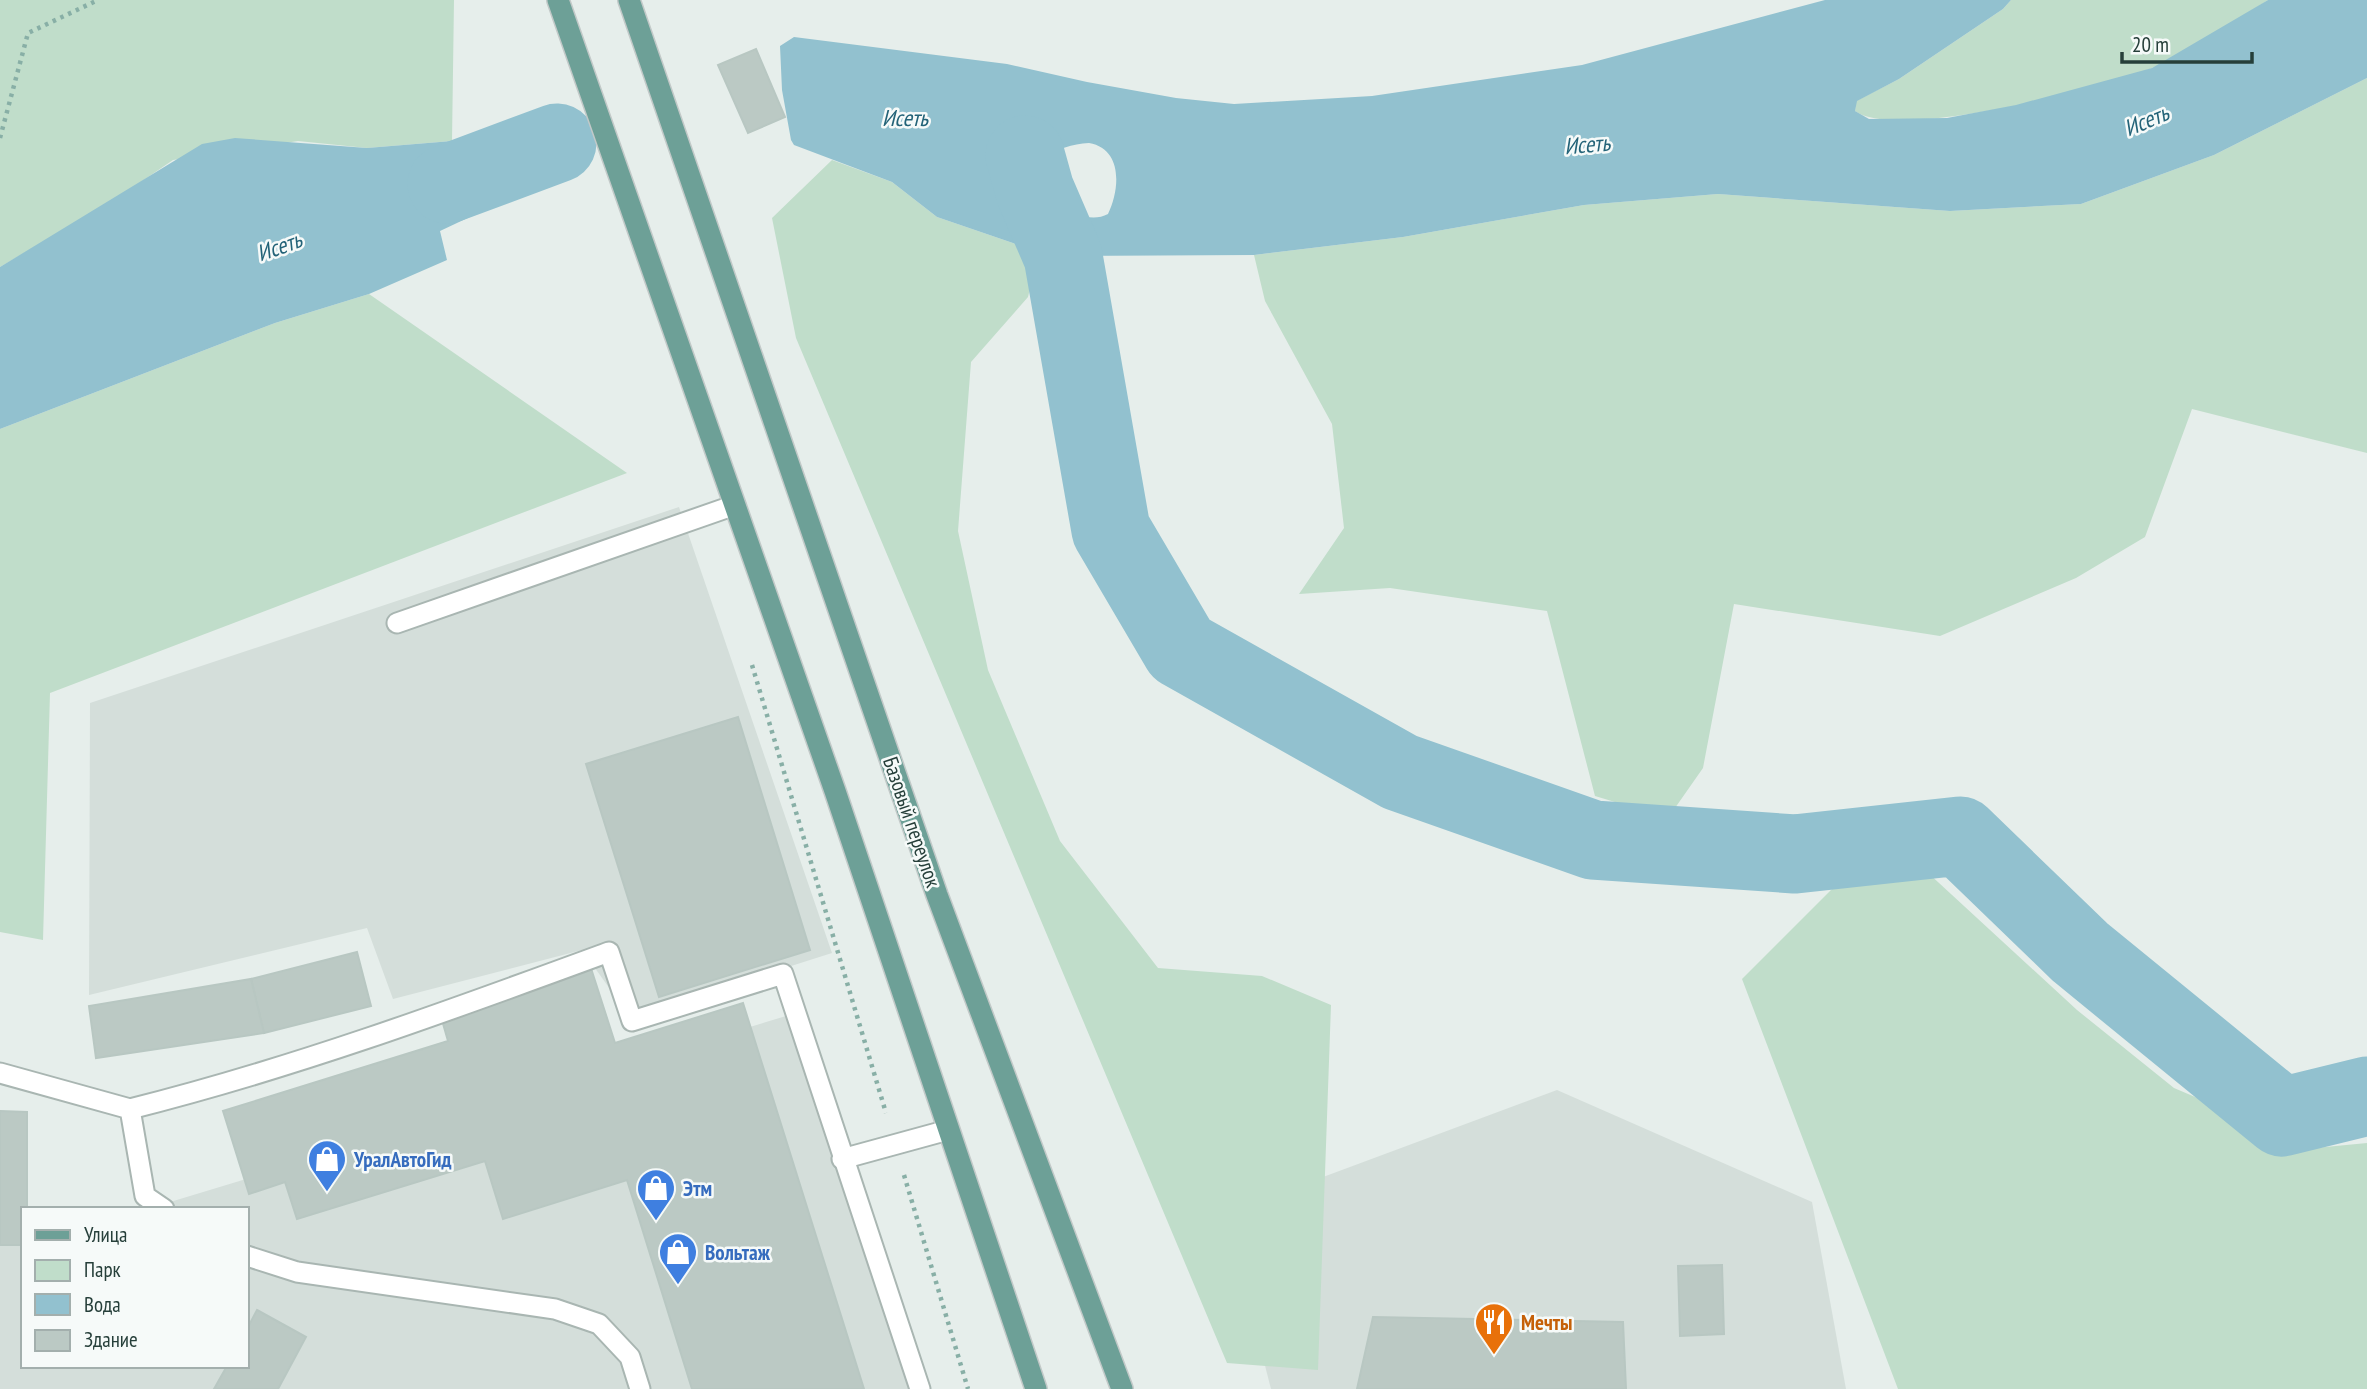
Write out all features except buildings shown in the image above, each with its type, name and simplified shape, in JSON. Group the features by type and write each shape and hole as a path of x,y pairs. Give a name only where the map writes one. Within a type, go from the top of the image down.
{"main road":[{"path":"558,0 655,272 1035,1389"},
{"name":"Базовый переулок","path":"629,0 937,895 1122,1389"}],"lane":[{"path":"397,623 735,505"},
{"path":"0,1073 130,1109 219,1087 402,1028 609,951 632,1021 783,974 920,1389"},
{"path":"130,1109 145,1196 161,1207"},
{"path":"842,1159 948,1130"},
{"path":"248,1256 297,1272 555,1309 599,1324 631,1357 640,1389"}],"path":[{"path":"0,138 28,33 97,0"},
{"path":"751,662 968,1389"}],"shaded area":[{"path":"679,507 832,953 630,1017 582,950 393,999 367,928 89,995 90,703"},
{"path":"786,1016 926,1389 0,1389 0,1245 21,1245 21,1368 248,1368 248,1207 154,1207"},
{"path":"1557,1090 1812,1202 1846,1389 1271,1389 1226,1213"}],"green space":[{"path":"0,0 454,0 452,141 367,148 298,141 173,160 110,203 0,267"},
{"path":"2011,0 2268,0 2182,54 2152,68 2091,88 2000,109 1954,116 1912,120 1878,119 1855,111 1856,101 1899,79 2003,9"},
{"path":"2367,78 2367,453 2192,409 2145,537 2076,578 1940,636 1734,604 1703,768 1668,818 1595,796 1547,611 1390,588 1299,594 1344,528 1332,424 1265,301 1254,255 1403,237 1584,205 1718,194 1950,211 2081,204 2214,155"},
{"path":"832,160 892,182 937,217 1039,252 1028,297 971,362 958,531 988,670 1060,841 1158,968 1262,976 1331,1005 1318,1370 1227,1363 796,338 772,218"},
{"path":"369,294 627,473 50,693 43,940 0,932 0,429 275,323"},
{"path":"1926,871 2077,1010 2174,1088 2315,1148 2367,1143 2367,1389 1898,1389 1742,979 1833,888"}],"water":[{"path":"1825,0 2011,0 2003,9 1899,79 1857,101 1855,111 1869,119 1947,118 2016,105 2152,68 2268,0 2367,0 2367,78 2214,155 2081,204 1950,211 1718,194 1584,205 1403,237 1254,255 1063,256 1039,252 937,217 892,182 794,145 782,90 780,46 794,37 1007,64 1176,98 1234,104 1372,96 1582,65","holes":["1089,143 1108,153 1116,171 1115,193 1108,214 1084,216 1061,204 1052,194 1043,171 1044,160 1054,152 1071,146"]},
{"path":"521,129 549,146 542,183 440,231 447,260 369,294 275,323 0,429 0,267 202,144 235,138 367,148 452,141"}],"waterway":[{"name":"Исеть","path":"447,184 557,143"},
{"path":"1025,155 1035,191 1063,256 1111,530 1181,649 1400,772 1593,840 1795,854 1960,836 2080,952 2282,1117 2367,1096"}],"place":[{"name":"УралАвтоГид","path":"327,1193"},
{"name":"Этм","path":"656,1222"},
{"name":"Вольтаж","path":"678,1286"},
{"name":"Мечты","path":"1494,1356"}]}
